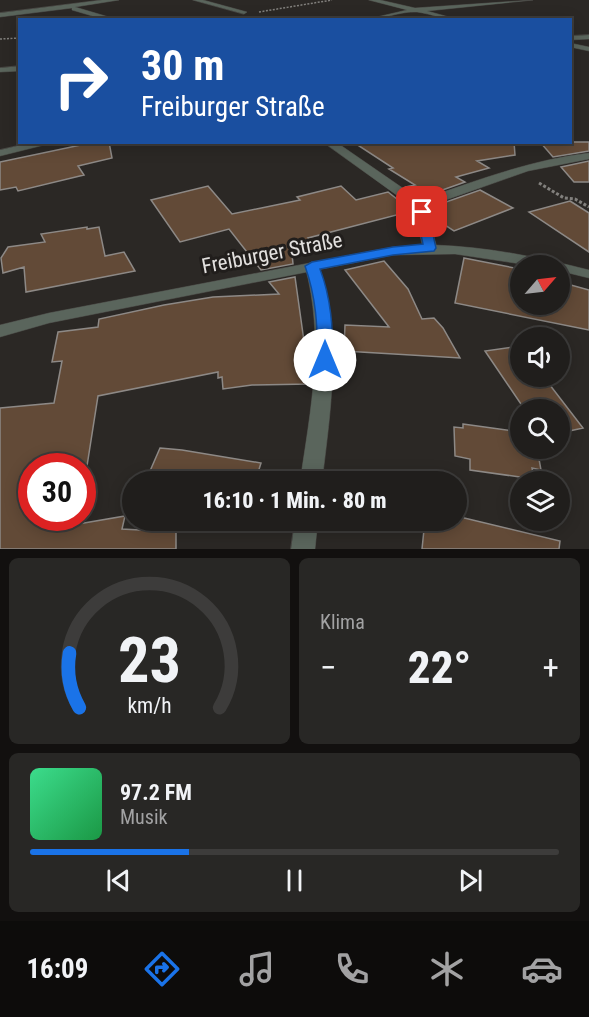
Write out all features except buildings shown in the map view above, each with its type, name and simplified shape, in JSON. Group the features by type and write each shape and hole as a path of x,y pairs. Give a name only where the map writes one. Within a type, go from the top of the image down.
{"street":[{"path":"0,15 116,0"},
{"path":"196,0 244,12"},
{"path":"372,0 449,18"},
{"path":"377,18 416,10 530,0"},
{"path":"65,7 108,18"},
{"path":"572,38 589,37"},
{"path":"572,46 589,50"},
{"path":"0,70 18,68"},
{"path":"0,153 42,144"},
{"path":"331,144 419,205 430,248"},
{"path":"419,205 518,171 550,162 589,156"},
{"name":"Freiburger Straße","path":"0,331 49,318 393,251 430,248 479,250 510,257"},
{"path":"312,266 318,284 326,333 312,471"},
{"path":"570,269 589,274"},
{"path":"303,549 305,531"}],"path":[{"path":"259,12 332,0"},
{"path":"0,39 18,38"},
{"path":"518,171 564,198 574,199 589,207"}],"route":[{"path":"325,360 326,324 312,266 393,251 430,248 422,212"}]}
